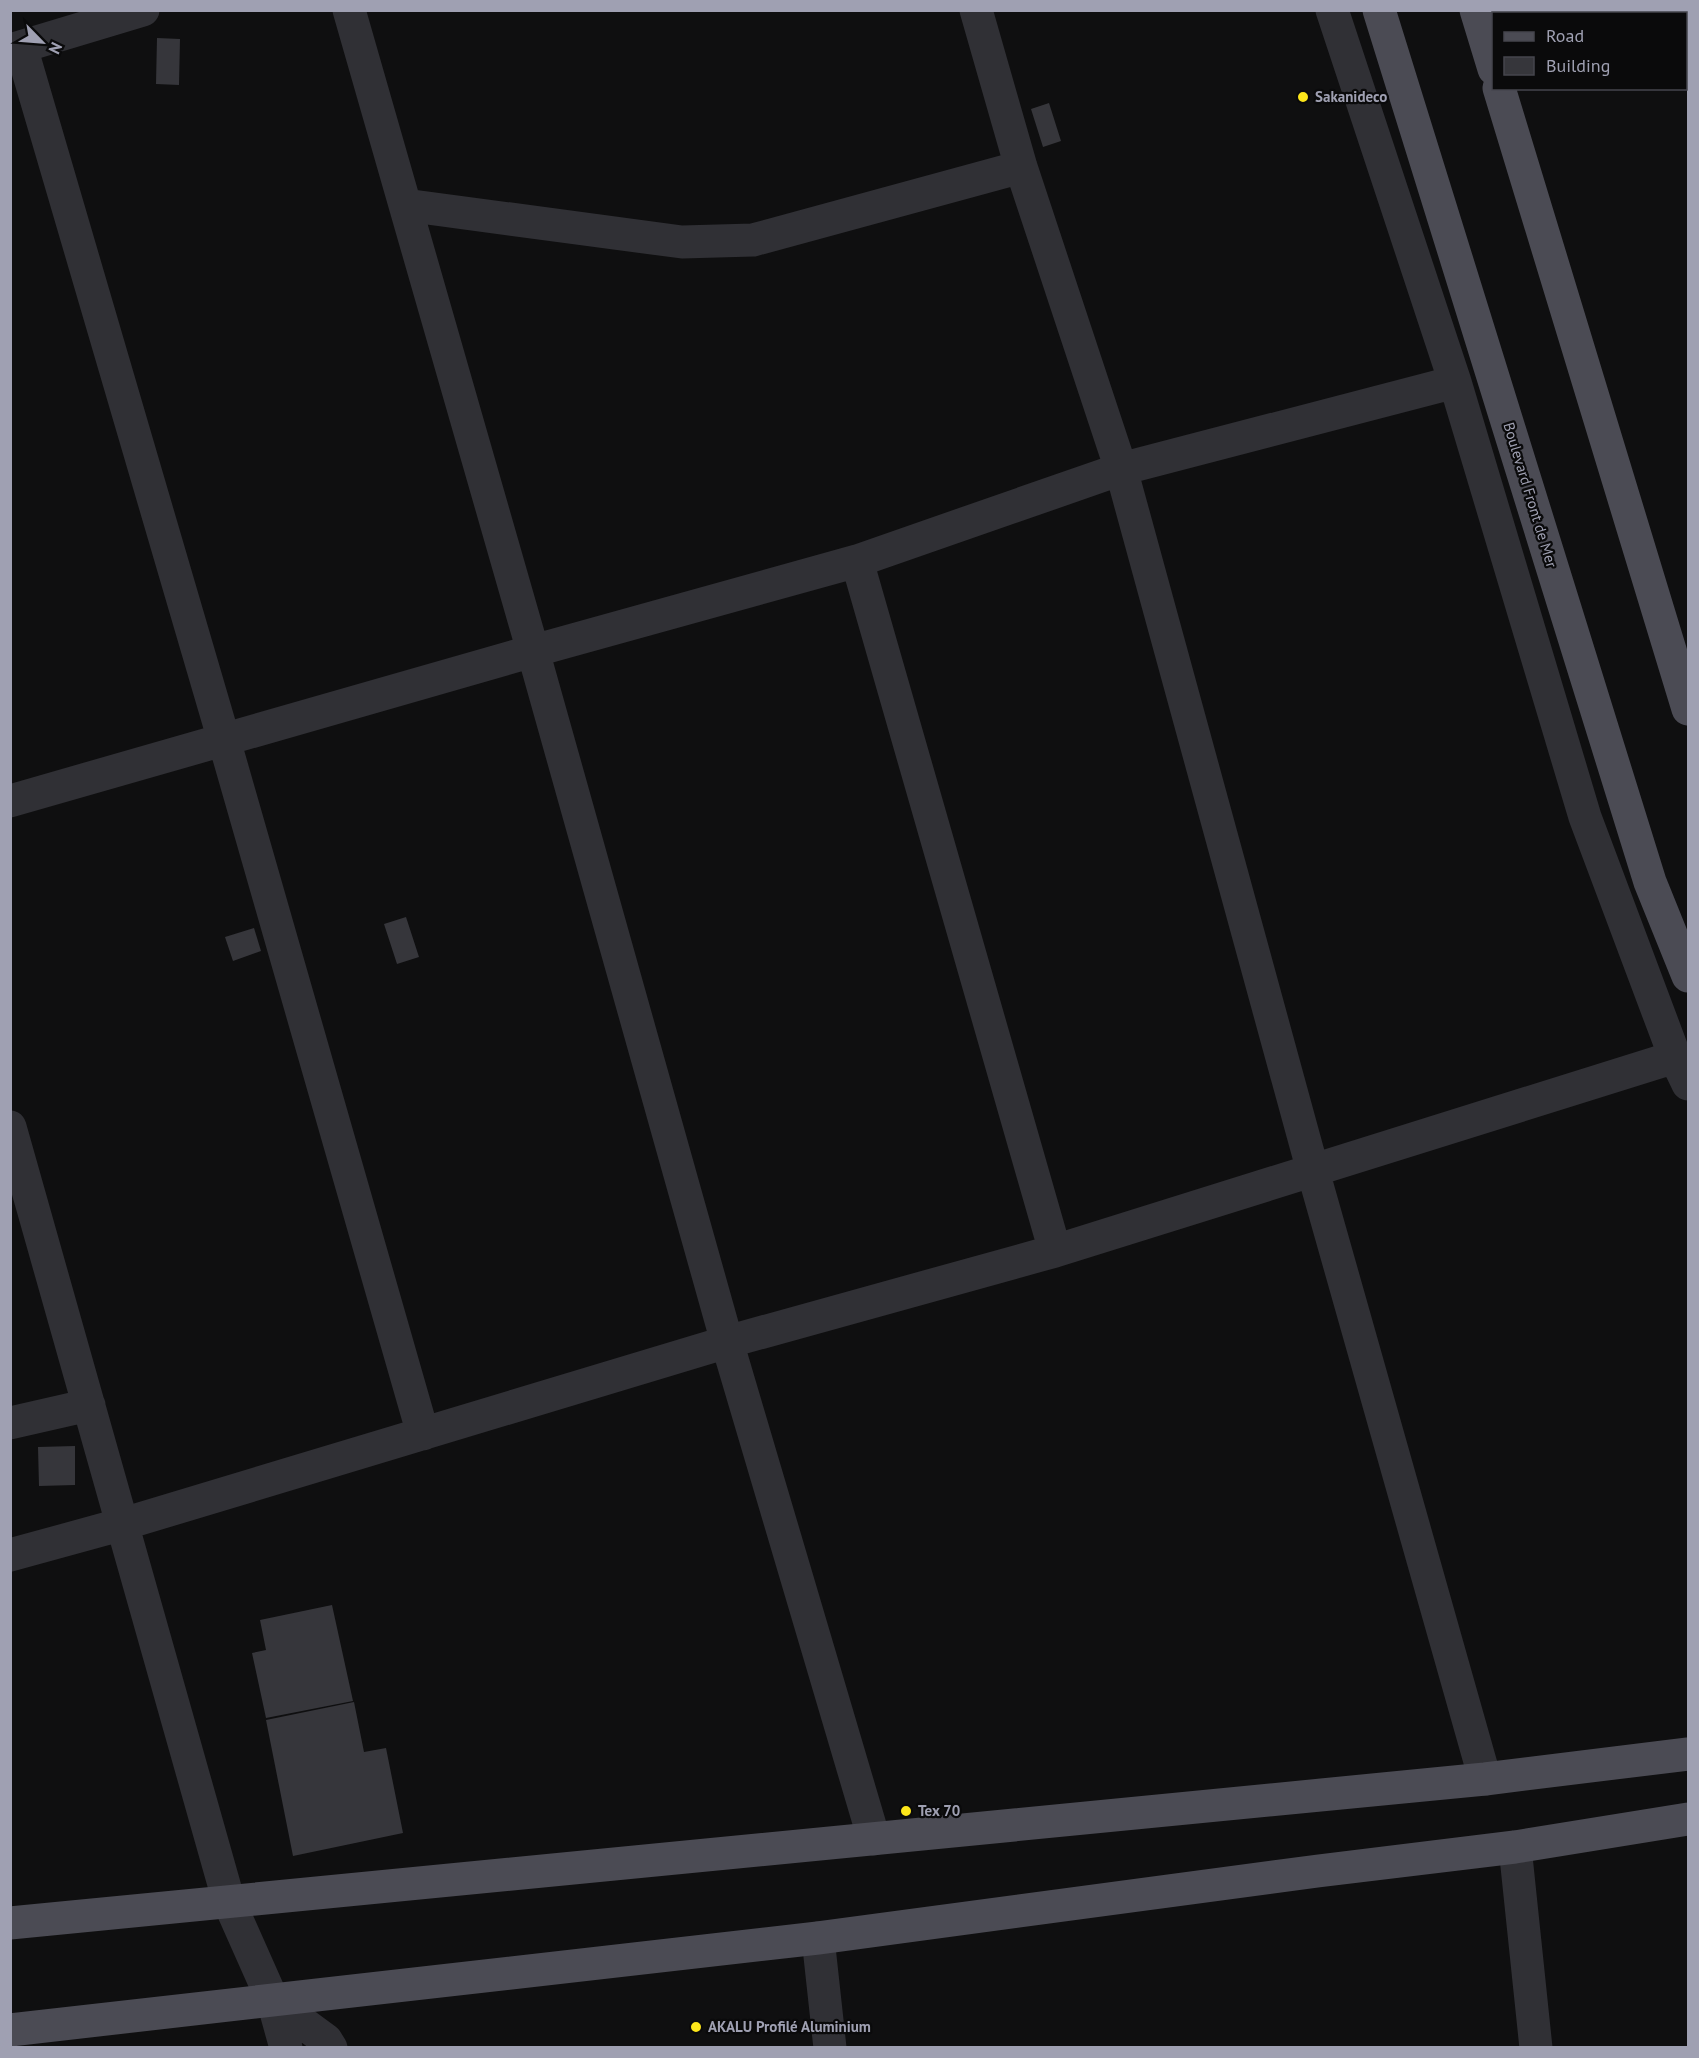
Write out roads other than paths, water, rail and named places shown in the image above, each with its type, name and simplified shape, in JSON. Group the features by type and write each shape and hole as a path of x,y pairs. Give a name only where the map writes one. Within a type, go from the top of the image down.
{"main road":[{"name":"Boulevard Front de Mer","path":"1379,10 1650,882 1689,976"},
{"path":"1476,10 1492,62"},
{"path":"1500,90 1689,709"},
{"path":"10,1923 1485,1779 1689,1754"},
{"path":"10,2030 818,1938 1515,1847 1689,1819"}],"street":[{"path":"142,10 16,49 224,740 423,1434"},
{"path":"350,10 727,1342 874,1839"},
{"path":"976,10 1021,167 1121,469 1313,1171 1485,1779"},
{"path":"10,1555 123,1524 727,1342 1055,1251 1313,1171 1682,1071 1585,817 1455,382 1332,10"},
{"path":"405,205 682,242 753,240 1021,167"},
{"path":"10,801 532,651 857,561 1121,469 1455,382"},
{"path":"857,561 1055,1251"},
{"path":"10,1126 229,1902 273,2001 286,2048"},
{"path":"10,1423 89,1405"},
{"path":"1515,1847 1536,2048"},
{"path":"818,1938 830,2048"},
{"path":"273,2001 326,2040 331,2048"}],"place":[{"name":"Sakanideco","path":"1303,97"},
{"name":"Tex 70","path":"906,1811"},
{"name":"AKALU Profilé Aluminium","path":"696,2027"}]}
